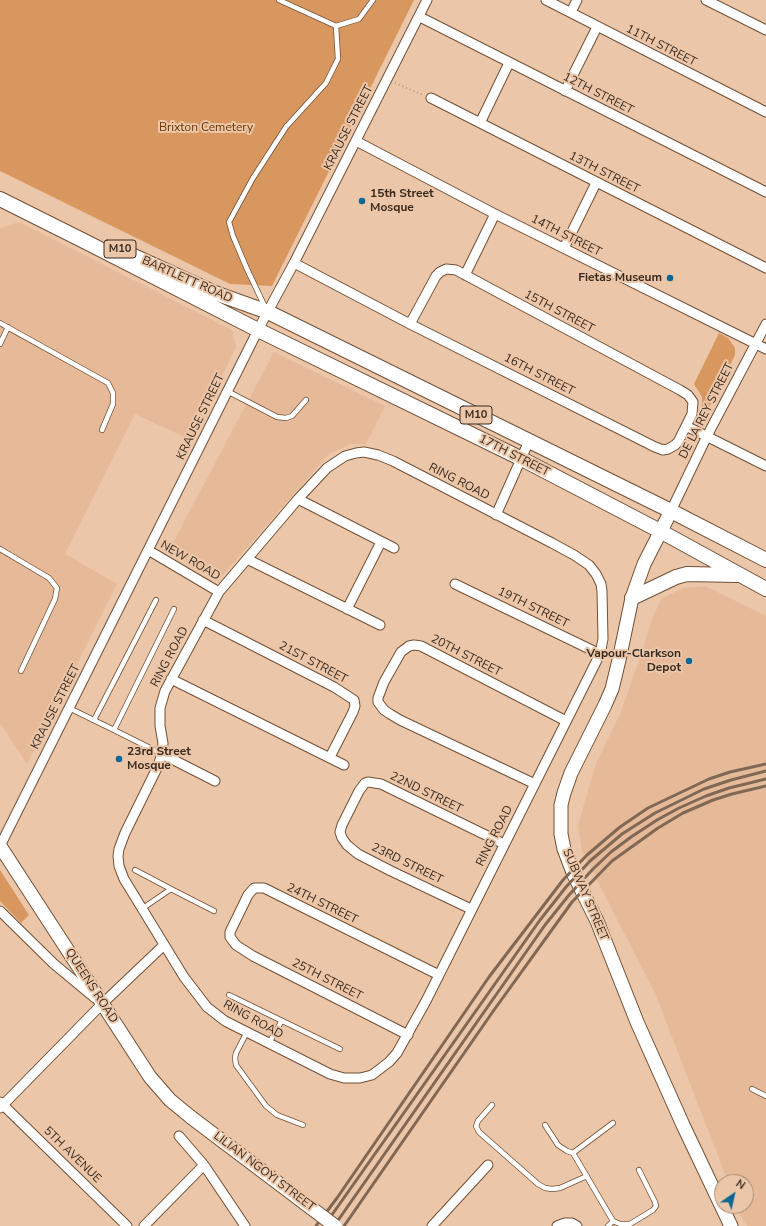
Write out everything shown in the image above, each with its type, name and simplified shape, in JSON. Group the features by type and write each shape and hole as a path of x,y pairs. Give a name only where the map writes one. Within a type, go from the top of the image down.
{"main road":[{"name":"BARTLETT ROAD","path":"0,191 142,260 209,290 268,312"},
{"name":"BARTLETT ROAD","path":"0,199 258,330"},
{"name":"17TH STREET","path":"268,312 671,511 766,560"},
{"name":"17TH STREET","path":"258,330 520,458 660,530 766,589"},
{"path":"632,598 676,576 687,574 739,575"}],"street":[{"name":"KRAUSE STREET","path":"0,846 227,391 420,17 427,0"},
{"name":"11TH STREET","path":"546,0 766,112"},
{"path":"571,12 577,0"},
{"path":"706,0 766,30"},
{"name":"12TH STREET","path":"420,17 766,192"},
{"path":"565,91 597,27"},
{"path":"480,123 509,63"},
{"name":"13TH STREET","path":"431,98 766,268"},
{"name":"14TH STREET","path":"356,141 495,214 766,349"},
{"path":"564,248 596,183"},
{"path":"465,275 495,214"},
{"name":"16TH STREET","path":"294,263 410,324 655,447 663,450 675,445 686,426"},
{"name":"15TH STREET","path":"410,324 436,276 446,269 451,269 465,275 688,395 693,402 693,409 686,426"},
{"name":"DE LA REY STREET","path":"671,511 707,436 766,324"},
{"path":"686,426 766,466"},
{"name":"RING ROAD","path":"496,515 520,458 529,441"},
{"name":"RING ROAD","path":"364,452 378,455 496,515 574,555 588,565 596,574 601,584 602,591 603,639 600,654 408,1035 397,1053 389,1062 372,1075 360,1078 344,1078 330,1074 225,1021 207,1007 195,992 164,945 143,908 124,879 119,866 118,856 125,833 158,768 162,754 163,743 160,726 160,708 165,691 203,620 219,592 247,558 298,499 334,462 345,456 356,453 364,452"},
{"path":"298,499 394,548"},
{"name":"SUBWAY STREET","path":"671,511 644,564 632,598 612,689 571,773 564,793 561,805 561,834 564,849 574,875 597,921 638,1022 680,1118 731,1226"},
{"path":"347,609 382,542"},
{"name":"NEW ROAD","path":"148,550 219,592"},
{"path":"247,558 380,625"},
{"name":"19TH STREET","path":"455,584 600,654"},
{"name":"21ST STREET","path":"203,620 334,687 354,700 355,706 353,712 330,757"},
{"name":"20TH STREET","path":"535,784 400,720 384,710 378,702 378,698 384,682 401,652 409,646 421,646 566,721"},
{"path":"172,679 344,765"},
{"path":"162,754 215,781"},
{"name":"22ND STREET","path":"340,832 342,825 362,786 368,782 373,782 381,784 504,844"},
{"name":"23RD STREET","path":"340,832 342,838 358,854 471,909"},
{"name":"QUEENS ROAD","path":"0,846 150,1077 170,1100 192,1118"},
{"name":"24TH STREET","path":"236,945 230,937 230,932 251,890 260,887 439,975"},
{"path":"0,911 54,964 102,1004"},
{"path":"1,1105 102,1004 164,945"},
{"name":"25TH STREET","path":"236,945 253,956 408,1035"},
{"name":"5TH AVENUE","path":"1,1105 126,1226"},
{"name":"LILIAN NGOYI STREET","path":"192,1118 335,1226"},
{"path":"179,1136 204,1165 246,1226"},
{"path":"144,1226 204,1165"},
{"path":"432,1226 488,1165"},
{"path":"557,1226 565,1223 574,1225"}],"lane":[{"path":"279,0 336,26 359,19 373,0"},
{"path":"268,312 247,269 233,236 229,222 253,178 286,127 326,83 338,59 336,26"},
{"path":"0,323 108,383 113,393 113,404 102,430"},
{"path":"0,344 8,327"},
{"path":"227,391 277,417 286,418 292,416 306,400"},
{"path":"0,549 49,578 57,588 55,599 21,671"},
{"path":"94,720 156,600"},
{"path":"114,730 174,609"},
{"path":"69,708 162,754"},
{"path":"135,870 214,911"},
{"path":"143,908 171,889"},
{"path":"229,995 281,1022 340,1049"},
{"path":"269,1042 281,1022"},
{"path":"247,1032 236,1053 236,1065 266,1106 277,1115 303,1125"},
{"path":"752,1089 766,1096"},
{"path":"492,1105 478,1121 476,1126 479,1132 538,1184 545,1188 560,1188 587,1176"},
{"path":"545,1125 558,1145 567,1152 573,1153 613,1123"},
{"path":"573,1153 613,1221 620,1224 630,1224 653,1210 656,1206 639,1170"},
{"path":"608,1226 613,1221"}],"path":[{"path":"387,80 431,98"}],"shaded area":[{"path":"19,222 232,330 236,347 191,440 135,414 65,554 117,584 27,764 0,723 0,228"},
{"path":"274,352 385,406 366,444 351,444 329,454 220,578 168,552"},
{"path":"705,586 766,616 766,1226 747,1226 740,1214 754,1214 754,1174 725,1174 655,993 582,851 578,825 596,764 620,714 651,622 661,599 683,588"}],"green space":[{"name":"Brixton Cemetery","path":"0,0 414,0 272,286 230,284 0,171"},
{"path":"719,333 728,338 735,348 735,355 705,415 700,419 697,416 702,407 702,397 694,384"},
{"path":"0,870 29,915 21,923 0,901"}],"railway":[{"path":"316,1226 337,1198 489,977 563,880 587,855 620,827 648,808 709,779 730,772 766,764"},
{"path":"324,1226 540,920 566,887 590,861 622,834 655,813 704,789 766,771"},
{"path":"334,1226 545,925 569,895 593,869 611,852 631,837 679,808 729,788 766,779"},
{"path":"344,1226 494,1010 572,902 612,861 658,828 683,813 713,800 766,786"}],"place":[{"name":"15th Street Mosque","path":"362,201"},
{"name":"Fietas Museum","path":"670,278"},
{"name":"Vapour-Clarkson Depot","path":"689,661"},
{"name":"23rd Street Mosque","path":"119,759"}]}
